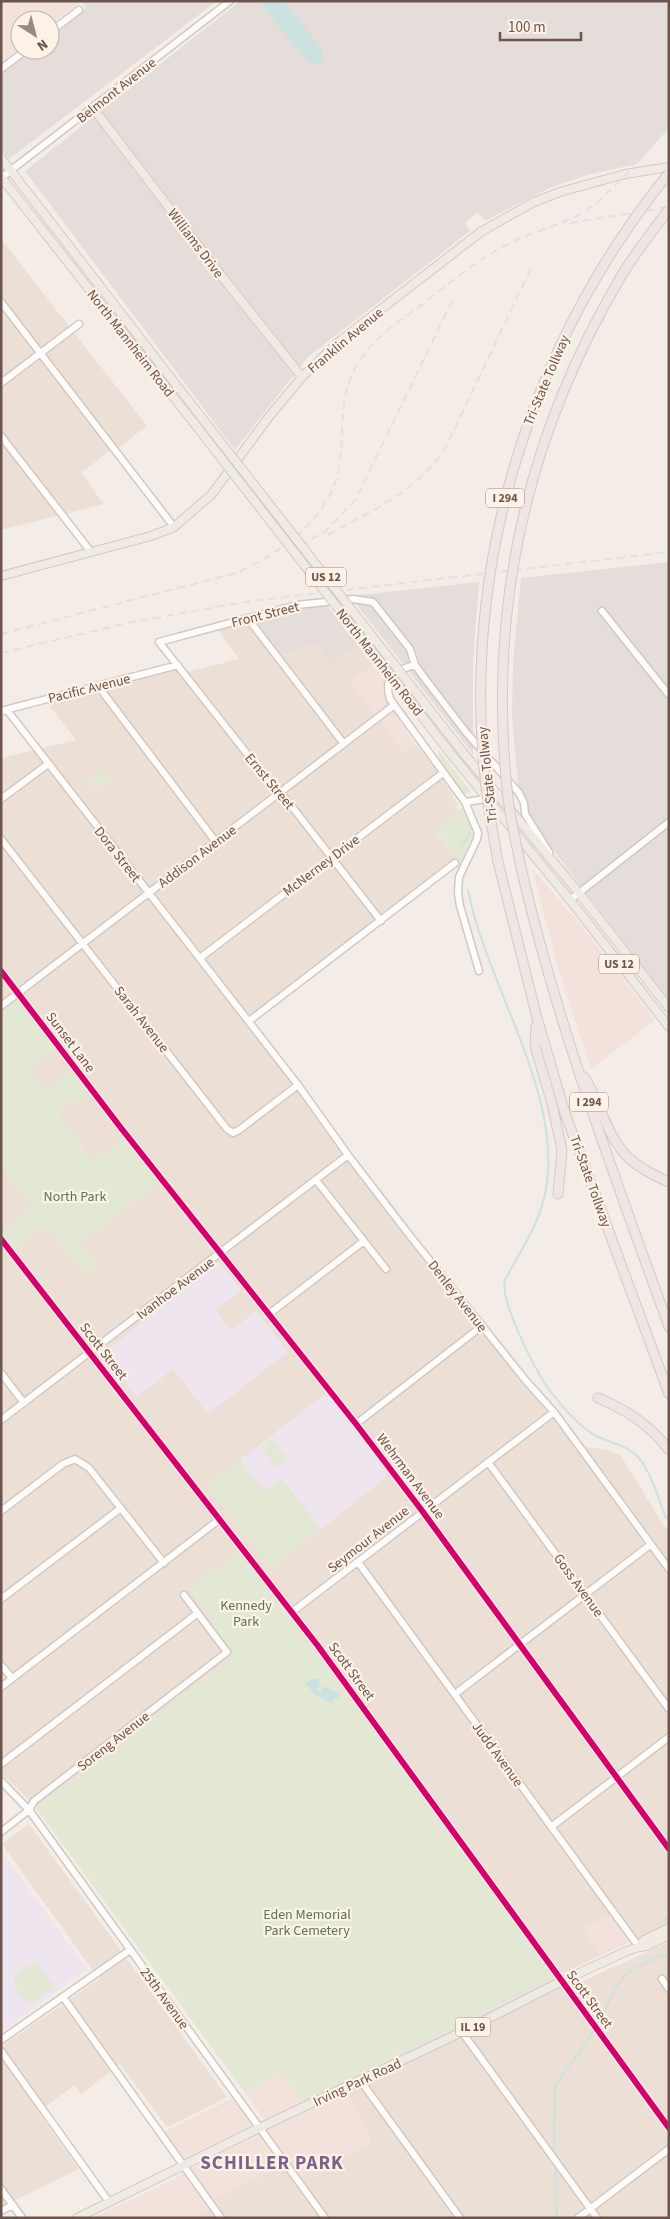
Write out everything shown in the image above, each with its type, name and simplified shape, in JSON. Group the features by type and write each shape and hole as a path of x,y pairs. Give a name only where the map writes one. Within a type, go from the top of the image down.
{"highway":[{"name":"Tri-State Tollway","path":"669,172 616,245 578,308 553,359 533,407 514,463 500,518 487,594 482,665 482,741 486,788 498,862 537,1018 565,1113 669,1394"},
{"name":"Tri-State Tollway","path":"669,209 620,278 591,330 564,386 535,466 512,566 506,616 502,696 508,799 522,872 539,944 577,1066 669,1328"},
{"path":"537,1018 535,1046 552,1104 562,1150 558,1194"},
{"path":"577,1066 592,1089 607,1124 628,1158 645,1170 669,1182"},
{"path":"598,1398 622,1408 640,1420 669,1450"}],"main road":[{"name":"Williams Drive","path":"93,108 216,269 302,377"},
{"name":"North Mannheim Road","path":"1,158 462,750 579,893 669,1008"},
{"name":"Franklin Avenue","path":"2,574 151,536 174,527 212,494 268,418 302,377 344,338 496,222 534,202 579,186 625,174 669,167"},
{"name":"North Mannheim Road","path":"2,178 486,799 570,900 669,1027"},
{"name":"Irving Park Road","path":"639,1947 644,1940 669,1928"},
{"name":"Irving Park Road","path":"77,2218 259,2128 462,2032 562,1981 669,1935"}],"street":[{"name":"Belmont Avenue","path":"2,178 230,1"},
{"path":"60,24 79,10"},
{"path":"1,69 13,60"},
{"path":"1,302 174,527"},
{"path":"1,384 79,324"},
{"path":"1,436 91,552"},
{"name":"Front Street","path":"159,642 320,601 353,599 373,602 410,650 415,665"},
{"path":"602,611 669,695"},
{"path":"249,618 344,744"},
{"name":"Ernst Street","path":"159,642 381,921"},
{"name":"Pacific Avenue","path":"4,711 178,665"},
{"path":"479,971 458,893 459,877 478,833 465,802 393,706 387,688 389,680 401,668 415,665 466,731 519,793 524,803 525,814 560,870"},
{"path":"98,686 216,842"},
{"name":"Addison Avenue","path":"1,1006 393,706"},
{"name":"Dora Street","path":"4,711 48,764 249,1021"},
{"path":"1,800 48,764"},
{"name":"McNerney Drive","path":"200,958 443,772"},
{"path":"513,813 520,806 519,793"},
{"path":"465,802 486,799"},
{"path":"570,900 669,822"},
{"name":"Sarah Avenue","path":"1,839 227,1129 233,1133 298,1085"},
{"path":"249,1021 456,863"},
{"name":"Sunset Lane","path":"1,972 121,1128"},
{"name":"Denley Avenue","path":"249,1021 298,1085 348,1156 482,1326 554,1412 669,1569"},
{"name":"Wehrman Avenue","path":"121,1128 356,1424 423,1512 669,1850"},
{"name":"Ivanhoe Avenue","path":"1,1420 348,1156"},
{"path":"316,1180 386,1269"},
{"name":"Scott Street","path":"1,1239 292,1612 669,2128"},
{"path":"269,1314 364,1241"},
{"path":"356,1424 482,1326"},
{"path":"1,1373 24,1403"},
{"name":"Seymour Avenue","path":"292,1612 554,1412"},
{"path":"1,1511 63,1464 75,1459 86,1464 164,1563"},
{"name":"Goss Avenue","path":"488,1462 669,1709"},
{"path":"1,1599 121,1508"},
{"path":"1,1686 220,1520"},
{"path":"455,1694 650,1545"},
{"name":"Judd Avenue","path":"358,1562 639,1947"},
{"path":"1,1764 198,1613 184,1595"},
{"name":"Soreng Avenue","path":"1,1832 30,1810 34,1801 228,1652 198,1613"},
{"path":"1,1664 12,1678"},
{"path":"551,1827 669,1737"},
{"name":"25th Avenue","path":"1,1781 30,1810 325,2218"},
{"path":"1,2040 130,1950"},
{"path":"662,1979 669,1989"},
{"path":"63,1997 221,2218"},
{"path":"462,2032 598,2218"},
{"path":"1,2051 109,2202"},
{"path":"360,2080 460,2218"},
{"path":"578,2218 669,2149"},
{"path":"1,2189 22,2218"},
{"path":"1,2211 13,2205"}],"shaded area":[{"path":"1,1 81,1 60,18 60,10 10,10 10,55 1,62"},
{"path":"81,1 217,1 9,159 1,150 1,74 19,60 60,60 60,28 86,8"},
{"path":"240,1 669,1 669,128 637,164 591,174 549,188 485,221 478,212 465,223 470,231 308,357 235,450 25,171"},
{"path":"1,239 147,426 118,448 116,446 81,473 104,504 1,530"},
{"path":"669,562 669,1001 520,807 512,715 513,662 521,578"},
{"path":"479,582 473,659 473,754 350,596"},
{"path":"325,603 358,645 332,664 317,644 279,654 252,620 313,604"},
{"path":"247,622 274,655 317,644 333,663 358,645 373,665 350,683 404,752 415,744 438,770 454,798 449,802 459,814 436,832 458,860 245,1021 522,1383 547,1409 577,1449 587,1447 606,1450 621,1456 664,1526 669,1530 669,1923 633,1941 585,1927 599,1956 556,1977 583,1981 669,1942 669,2218 194,2218 209,2209 207,2203 284,2165 371,2143 345,2084 555,1977 240,1551 217,1625 212,1629 228,1640 233,1649 231,1659 36,1808 1,1774 1,758 76,740 44,699 176,667 182,673 239,659 217,628"},
{"path":"373,665 386,682 387,702 415,744 404,752 349,683"},
{"path":"532,869 576,919 655,1020 591,1069 559,971"},
{"path":"219,1262 241,1290 216,1310 231,1330 256,1311 288,1352 208,1414 173,1369 137,1397 103,1353"},
{"path":"326,1393 387,1473 384,1479 321,1529 282,1479 265,1492 240,1460"},
{"path":"29,1824 227,2097 167,2127 120,2064 81,2094 75,2085 38,2112 79,2169 1,2207 1,2047 99,1979 2,1844"},
{"path":"1,1851 87,1969 1,2032"},
{"path":"613,1914 633,1941 599,1956 584,1928"},
{"path":"280,2071 345,2084 371,2144 296,2180 284,2165 207,2203 210,2209 194,2218 93,2218 166,2183 296,2109 265,2121 246,2094"},
{"path":"235,2097 256,2127 185,2164 162,2133"}],"green space":[{"path":"438,749 470,790 469,794 463,794 439,760"},
{"path":"105,771 110,778 94,792 88,784 89,781"},
{"path":"454,798 458,804 456,807 459,810 462,808 466,812 475,832 460,863 436,831 459,814 449,802"},
{"name":"North Park","path":"17,998 56,1048 28,1070 45,1092 73,1070 89,1090 58,1113 94,1161 125,1137 159,1182 80,1243 97,1266 85,1275 46,1225 14,1249 1,1232 33,1208 1,1167 1,1010"},
{"path":"271,1439 288,1460 277,1468 261,1447"},
{"path":"240,1460 265,1491 281,1479 321,1529 271,1568 207,1486"},
{"name":"Eden Memorial Park Cemetery","path":"240,1551 555,1977 302,2106 280,2071 246,2094 36,1808 231,1659 233,1649 228,1640 220,1639 212,1630 216,1625 189,1590"},
{"path":"37,1963 53,1984 52,1989 30,2004 20,1996 14,1980 19,1970 27,1965"}],"water":[{"path":"259,1 284,1 321,49 324,61 314,66 308,62"},
{"path":"312,1679 320,1679 318,1691 321,1692 323,1686 340,1694 337,1699 334,1698 332,1703 314,1694 305,1683"}],"waterway":[{"path":"461,848 470,832"},
{"path":"468,890 477,926 535,1081 544,1119 548,1157 545,1194 542,1206 528,1238 505,1280 505,1290 513,1320 528,1354 550,1391 567,1412 593,1435 637,1455 656,1489 666,1518"},
{"path":"666,1922 664,1919 669,1917"},
{"path":"597,2026 616,1987 626,1974 642,1964 669,1953"},
{"path":"554,2149 555,2086 595,2030"},
{"path":"555,2169 557,2218"}],"railway":[{"path":"1,634 236,573 271,555 287,543 316,516 327,499 335,481 340,462 344,404 347,391 357,364 378,338 462,273 496,250 518,239 569,220 599,201 669,124"},
{"path":"570,223 669,207"},
{"path":"328,535 378,508 408,488 435,462 446,447 531,268"},
{"path":"289,552 326,531 356,499 452,301"},
{"path":"1,653 132,622 251,601 669,552"}],"cycle path":[{"path":"1,971 121,1128 356,1424 423,1512 669,1849"},
{"path":"1,1239 318,1646 669,2128"}],"district":[{"name":"SCHILLER PARK","path":"272,2162"}],"park label":[{"name":"Kennedy Park","path":"246,1614"}]}
